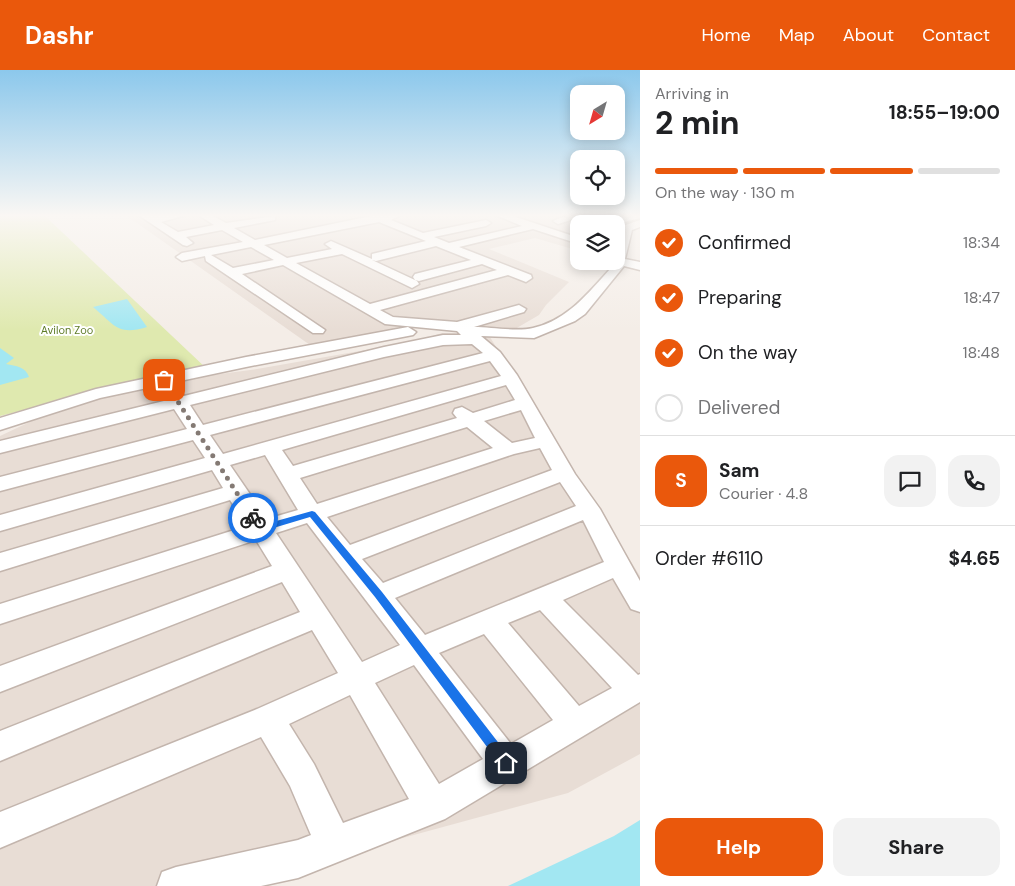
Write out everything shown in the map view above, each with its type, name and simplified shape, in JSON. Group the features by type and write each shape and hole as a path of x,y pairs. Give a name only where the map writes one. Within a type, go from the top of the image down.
{"street":[{"path":"182,257 198,254"},
{"path":"273,254 383,319 396,323 458,327 519,309"},
{"path":"232,272 324,254"},
{"path":"353,254 418,280 484,260"},
{"path":"370,254 418,280"},
{"path":"376,257 391,254"},
{"path":"469,254 526,278"},
{"path":"210,258 318,330"},
{"path":"625,263 640,266"},
{"path":"0,424 96,394 255,360 411,332 432,330 534,333 570,318 580,311 616,270"},
{"path":"367,309 509,271"},
{"path":"0,447 384,352 443,340 469,338 480,342 494,355 526,403 564,473 588,509 617,566 640,602"},
{"path":"384,352 508,450"},
{"path":"0,484 494,355"},
{"path":"0,523 510,379"},
{"path":"164,380 356,680 433,807"},
{"path":"286,475 526,403"},
{"path":"0,614 508,450 546,442"},
{"path":"270,447 312,514 378,595 506,763"},
{"path":"345,556 564,473"},
{"path":"0,562 235,491"},
{"path":"378,595 588,509"},
{"path":"0,830 268,719 420,649 617,566"},
{"path":"0,679 286,571"},
{"path":"176,886 298,858 433,807 506,763 637,689 544,597"},
{"path":"0,746 316,617"},
{"path":"489,620 576,725"},
{"path":"268,719 302,774 334,845"}],"shaded area":[{"path":"181,254 501,254 569,282 546,305 539,315 515,329 410,326 401,331 310,345"},
{"path":"442,333 488,334 640,576 640,754 568,793 226,886 0,886 0,436 70,403 155,386 175,380 257,369 417,341"}],"green space":[{"name":"Avilon Zoo","path":"0,254 85,254 207,369 99,391 0,416"}],"water":[{"path":"127,299 147,327 129,330 117,327 93,307"},
{"path":"0,348 14,358 6,364 23,369 29,377 0,385"},
{"path":"640,820 640,886 508,886 614,836"}],"way so far":[{"path":"164,380 253,518"}],"route":[{"path":"253,518 260,529 312,514 378,595 506,763"}]}
